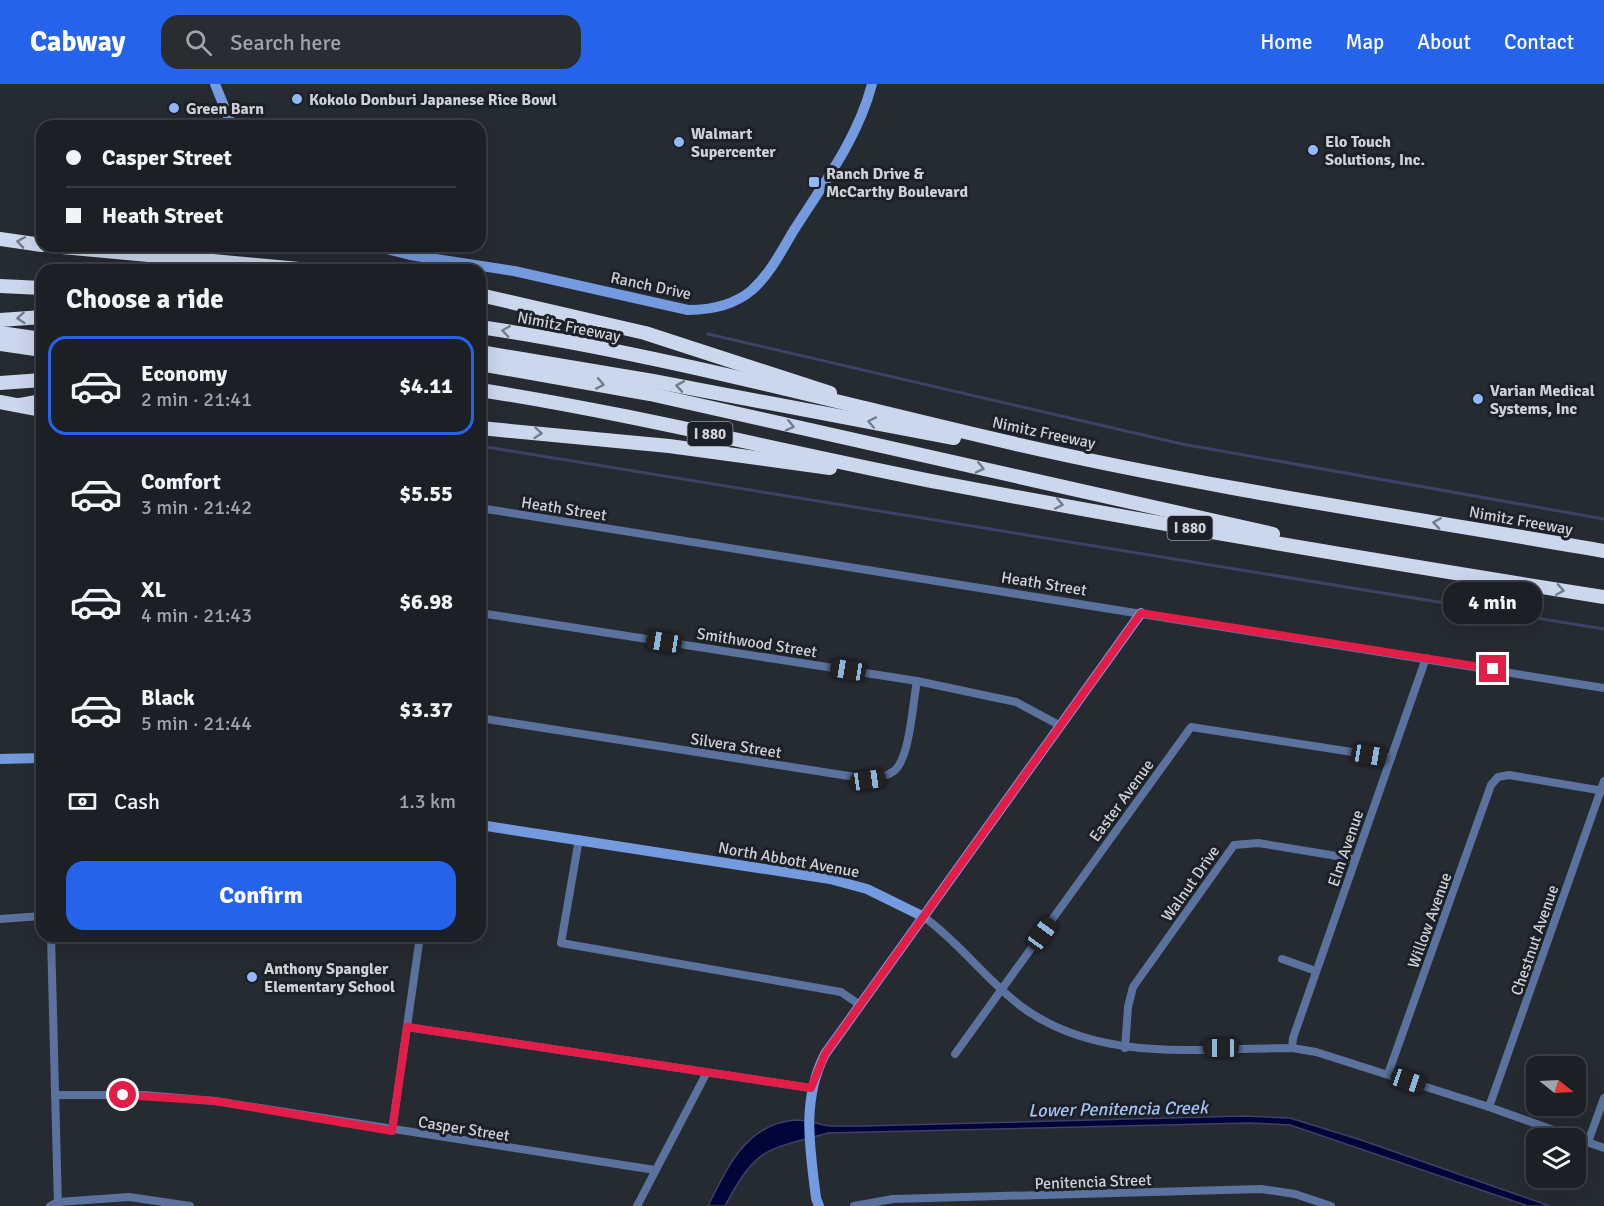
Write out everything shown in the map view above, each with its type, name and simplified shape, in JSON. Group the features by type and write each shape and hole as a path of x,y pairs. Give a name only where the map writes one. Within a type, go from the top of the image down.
{"highway":[{"path":"0,239 36,244"},
{"path":"116,252 245,264"},
{"path":"0,286 36,288"},
{"path":"486,296 645,333 772,372 892,414"},
{"path":"0,320 36,317"},
{"name":"Nimitz Freeway","path":"486,328 591,346 1023,446 1322,505 1604,551"},
{"path":"0,333 36,338"},
{"path":"0,344 36,349"},
{"path":"486,353 850,417 1257,498 1322,505"},
{"path":"486,365 650,394 1440,571"},
{"path":"0,383 36,380"},
{"name":"I 880","path":"486,391 612,413 940,482 1440,571 1604,597"},
{"path":"0,402 36,409"},
{"path":"0,408 36,402"},
{"path":"486,429 669,446 940,482"}],"street":[{"path":"214,84 229,120"},
{"name":"Ranch Drive","path":"486,267 688,310 715,308 728,304 753,289 772,265 856,131 872,84"},
{"name":"Ranch Drive","path":"398,252 468,264"},
{"name":"Heath Street","path":"486,509 1604,688"},
{"path":"819,1206 816,1198 808,1119 811,1088 825,1054 1141,613"},
{"name":"Smithwood Street","path":"486,614 917,681 1016,702 1059,725"},
{"name":"Elm Avenue","path":"1292,1048 1293,1038 1316,971 1426,658"},
{"name":"Silvera Street","path":"486,719 868,780 882,778 896,770 904,753 917,681"},
{"name":"Easter Avenue","path":"955,1054 1191,727 1391,758"},
{"path":"0,759 36,758"},
{"name":"Willow Avenue","path":"1388,1074 1491,785 1498,777 1509,775 1602,791"},
{"name":"Chestnut Avenue","path":"1489,1107 1604,781"},
{"name":"North Abbott Avenue","path":"486,826 846,883 883,895 924,917 1002,990 1041,1020 1093,1042 1125,1048 1292,1048 1316,1052 1489,1107 1604,1148"},
{"path":"579,839 561,944 841,992 860,1005"},
{"name":"Walnut Drive","path":"1125,1048 1128,1008 1133,987 1234,845 1258,843 1355,859"},
{"path":"0,919 36,916"},
{"path":"51,942 58,1204"},
{"path":"392,1131 419,942"},
{"path":"1282,959 1316,971"},
{"path":"407,1027 706,1074 811,1088"},
{"path":"637,1206 706,1074"},
{"name":"Casper Street","path":"55,1095 145,1095 215,1101 392,1131 655,1170"},
{"path":"1588,1142 1604,1098"},
{"name":"Penitencia Street","path":"854,1206 893,1199 1261,1190 1295,1194 1331,1206"},
{"path":"50,1206 129,1197 190,1206"},
{"path":"1006,1197 1006,1206"}],"shaded area":[{"path":"1243,1116 1290,1118 1361,1140 1550,1206 1528,1206 1290,1125 1249,1123 828,1133 790,1143 765,1153 746,1172 725,1206 708,1206 731,1163 752,1138 780,1123 797,1120 830,1126 863,1126"}],"waterway":[{"path":"708,334 1182,444 1604,519"},
{"path":"486,447 1604,629"}],"place":[{"name":"Kokolo Donburi Japanese Rice Bowl","path":"297,99"},
{"name":"Green Barn","path":"174,108"},
{"name":"Walmart Supercenter","path":"679,142"},
{"name":"Elo Touch Solutions, Inc.","path":"1313,150"},
{"name":"Ranch Drive & McCarthy Boulevard","path":"814,182"},
{"name":"Varian Medical Systems, Inc","path":"1478,399"},
{"name":"Anthony Spangler Elementary School","path":"252,977"}],"route":[{"path":"123,1095 215,1101 392,1131 407,1027 706,1074 811,1088 816,1071 825,1054 1141,613 1493,669"}],"water label":[{"name":"Lower Penitencia Creek","path":"1118,1109"}]}
